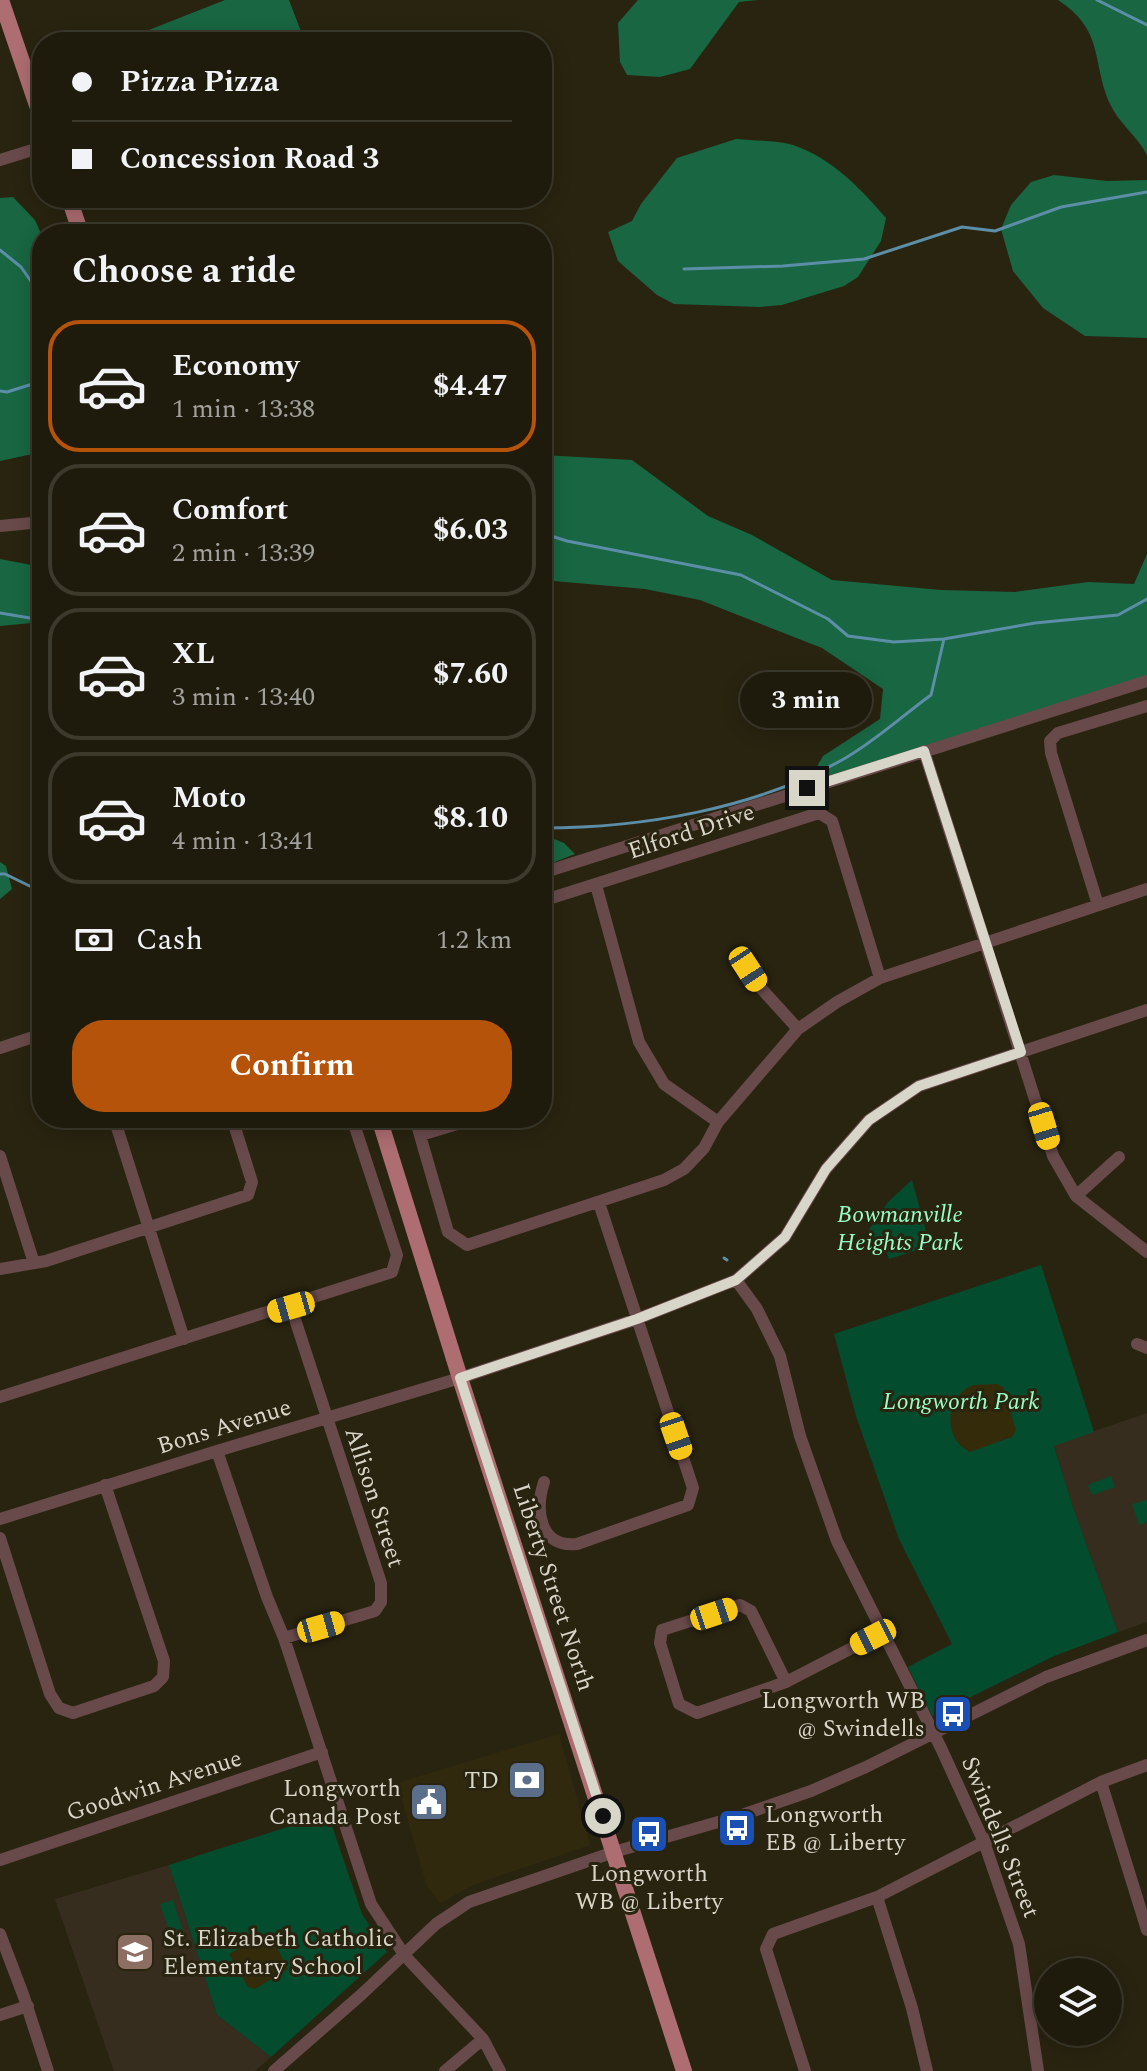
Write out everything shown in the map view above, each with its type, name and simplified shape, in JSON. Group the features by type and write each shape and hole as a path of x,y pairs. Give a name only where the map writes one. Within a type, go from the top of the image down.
{"main road":[{"path":"1,0 32,91"},
{"name":"Liberty Street North","path":"382,1128 684,2071"}],"street":[{"path":"0,160 32,150"},
{"path":"0,526 32,523"},
{"path":"552,870 1147,681"},
{"path":"1098,905 1051,753 1050,741 1058,733 1147,706"},
{"path":"924,751 1053,1156 1076,1196 1147,1252"},
{"name":"Elford Drive","path":"552,898 819,813 832,821 880,978"},
{"path":"596,885 639,1042 664,1084 718,1122"},
{"path":"419,1128 448,1232 467,1245 599,1203 664,1180 684,1169 704,1148 718,1122 798,1029 837,1002 880,978 1147,889"},
{"path":"748,969 759,986 798,1029"},
{"name":"Bons Avenue","path":"0,1519 460,1378 637,1319 736,1280 785,1237 826,1169 869,1120 919,1086 1147,1010"},
{"path":"0,1048 32,1037"},
{"path":"117,1128 184,1339"},
{"path":"0,1269 34,1263 148,1229 248,1195 252,1182 235,1128"},
{"path":"0,1397 291,1307 392,1272 397,1255 355,1128"},
{"path":"421,1135 444,1128"},
{"path":"0,1156 34,1263"},
{"path":"1076,1196 1119,1157"},
{"path":"544,1482 539,1497 544,1526 554,1542 564,1545 577,1544 688,1505 693,1488 599,1203"},
{"name":"Swindells Street","path":"736,1280 757,1309 780,1356 800,1436 830,1525 984,1842 1019,1944 1038,2071"},
{"name":"Allison Street","path":"284,1638 375,1611 381,1602 381,1583 291,1307"},
{"path":"217,1451 284,1638 371,1904 405,1956 483,2039 500,2071"},
{"path":"0,1538 50,1694 59,1708 73,1713 154,1686 163,1677 164,1661 105,1485"},
{"path":"786,1682 751,1611 740,1605 662,1630 660,1643 679,1704 697,1713 786,1682 883,1632"},
{"path":"274,2071 405,1956 436,1924 469,1902 614,1852 739,1816 811,1791 866,1767 1046,1677 1147,1640"},
{"name":"Goodwin Avenue","path":"0,1860 322,1752"},
{"path":"805,2071 766,1949 773,1934 877,1897 1101,1782 1147,1765"},
{"path":"1101,1782 1147,1930"},
{"path":"877,1897 912,2008 927,2071"},
{"path":"0,1934 28,2006 48,2071"},
{"path":"0,2015 28,2006"},
{"path":"445,2071 483,2039"}],"shaded area":[{"path":"1147,1413 1147,1622 1118,1632 1054,1445"},
{"path":"559,1734 590,1845 476,1884 440,1903 427,1887 397,1783"},
{"name":"St. Elizabeth Catholic Elementary School","path":"169,1865 217,2015 271,2057 255,2071 114,2071 55,1899"}],"green space":[{"path":"225,0 289,0 301,32 144,32"},
{"path":"638,0 758,0 739,2 690,69 660,77 627,75 620,62 618,23"},
{"path":"1058,0 1147,0 1147,155 1110,104 1090,35 1073,12"},
{"path":"736,139 779,142 807,151 844,175 886,218 881,241 858,277 844,286 782,305 674,304 657,295 618,261 608,232 632,221 641,204 677,158"},
{"path":"1054,175 1107,181 1147,180 1147,338 1085,336 1043,308 1013,271 1001,229 1011,205 1031,182"},
{"path":"13,197 37,224 32,224 32,454 0,461 0,198"},
{"path":"552,456 632,460 708,516 752,535 832,580 941,590 1015,592 1088,582 1134,584 1147,554 1147,680 808,782 823,756 880,719 883,689 822,648 700,600 645,589 552,581"},
{"path":"0,559 32,565 32,623 0,626"},
{"path":"552,838 564,843 575,854 552,863"},
{"path":"0,862 6,866 12,889 0,899"},
{"name":"Bowmanville Heights Park","path":"912,1180 930,1246 889,1259 885,1248 868,1231 888,1202"},
{"name":"Longworth Park","path":"1041,1265 1094,1432 1054,1446 1118,1632 1054,1656 932,1716 908,1667 952,1644 899,1539 856,1416 834,1334"},
{"path":"1111,1476 1115,1487 1092,1495 1088,1485"},
{"path":"1147,1500 1147,1522 1139,1525 1132,1504"},
{"path":"328,1814 362,1914 387,1952 271,2057 217,2015 169,1865"},
{"path":"173,1900 183,1931 171,1936 160,1904"}],"sand":[{"path":"997,1384 1003,1387 1016,1430 1012,1437 970,1452 954,1437 950,1417 957,1398 973,1385"},
{"path":"265,1941 277,1948 288,1969 255,1989 248,1987 229,1954 251,1942"}],"waterway":[{"path":"1097,0 1147,25"},
{"path":"684,269 783,266 864,259 962,227 995,231 1061,207 1147,192"},
{"path":"0,250 21,267 32,283"},
{"path":"0,391 7,392 32,384"},
{"path":"552,536 741,575 828,619 848,636 894,642 944,639 1035,623 1118,615 1147,599"},
{"path":"0,613 32,618"},
{"path":"552,828 619,824 696,812 735,803 808,777 865,746 931,695 944,639"},
{"path":"0,874 32,887"}],"place":[{"name":"Longworth WB @ Swindells","path":"953,1714"},
{"name":"TD","path":"527,1780"},
{"name":"Longworth Canada Post","path":"429,1802"},
{"name":"Longworth EB @ Liberty","path":"737,1828"},
{"name":"Longworth WB @ Liberty","path":"649,1834"},
{"name":"St. Elizabeth Catholic Elementary School","path":"135,1952"}],"route":[{"path":"603,1816 460,1378 637,1319 736,1280 785,1237 826,1169 869,1120 919,1086 1021,1052 924,751 807,788"}]}
